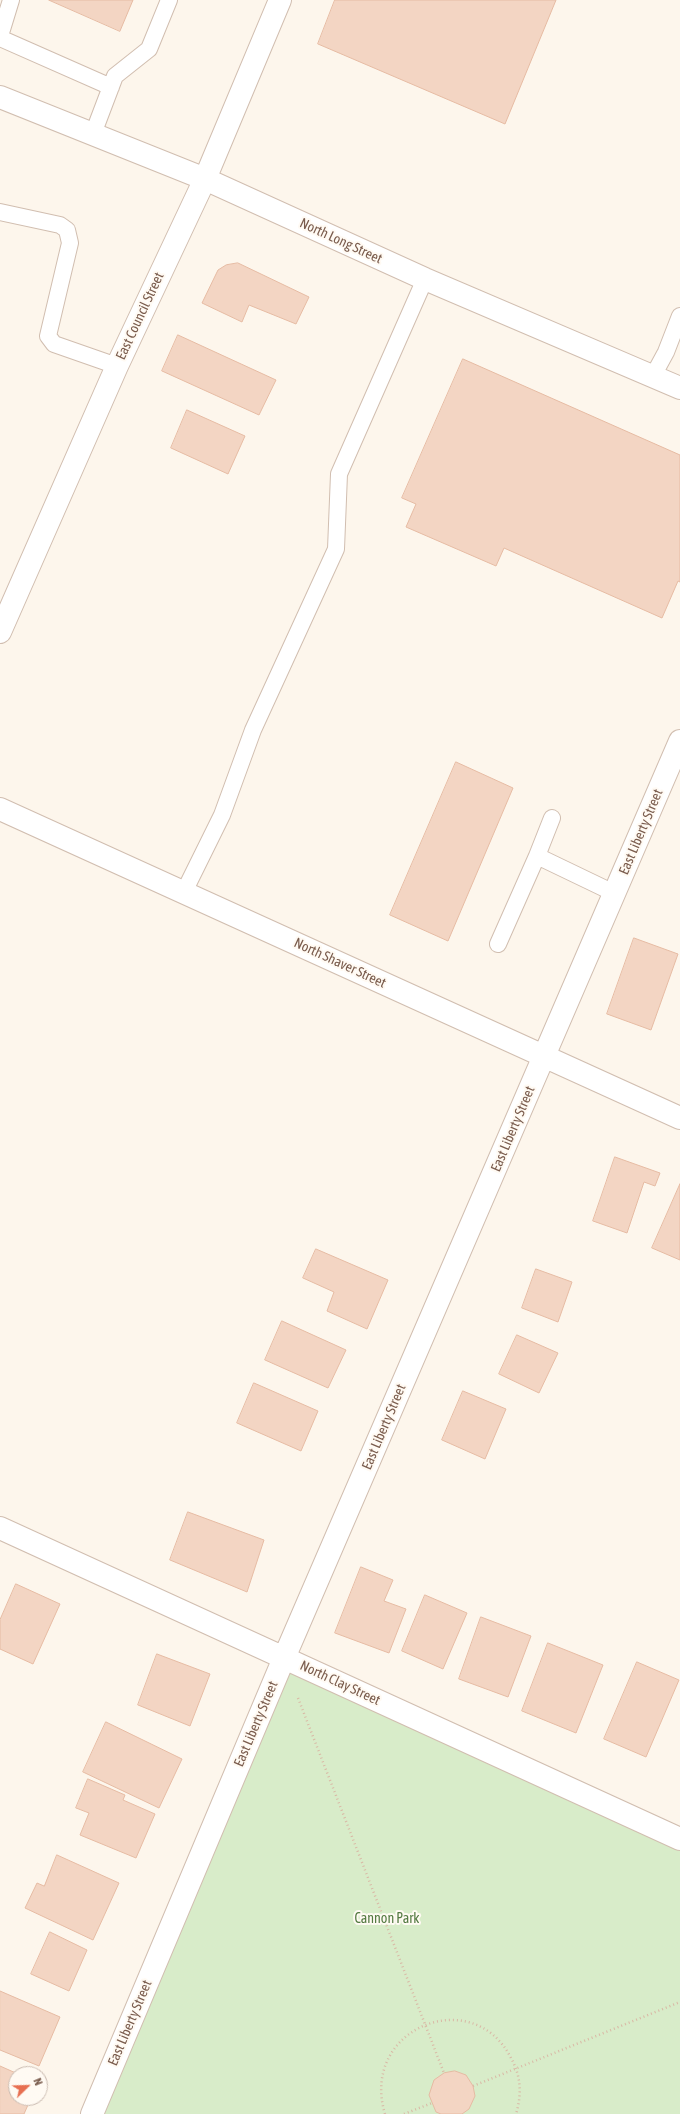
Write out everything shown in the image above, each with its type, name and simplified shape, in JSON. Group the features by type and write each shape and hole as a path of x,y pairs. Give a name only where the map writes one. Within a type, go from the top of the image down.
{"street":[{"name":"East Council Street","path":"0,632 117,366 205,179 280,0"},
{"name":"North Long Street","path":"0,97 205,179 559,338 680,388"},
{"name":"East Liberty Street","path":"92,2114 284,1658 680,741"},
{"name":"North Shaver Street","path":"0,809 680,1118"},
{"name":"North Clay Street","path":"0,1528 680,1839"}],"lane":[{"path":"11,0 0,37 111,86"},
{"path":"93,134 115,76 149,48 170,0"},
{"path":"0,212 60,226 67,230 70,243 48,336 54,344 117,366"},
{"path":"184,892 222,815 253,730 336,549 338,474 425,279"},
{"path":"654,376 666,352 680,316"},
{"path":"498,944 552,818"},
{"path":"537,856 614,893"}],"path":[{"path":"298,1697 444,2073"},
{"path":"473,2086 680,2002"},
{"path":"385,2114 380,2099 381,2075 390,2053 405,2035 426,2024 448,2020 470,2023 490,2032 506,2048 517,2068 520,2086 519,2104 516,2114"},
{"path":"404,2114 432,2103"}],"green space":[{"name":"Cannon Park","path":"284,1658 680,1839 680,2114 92,2114"}],"building":[{"path":"49,0 133,0 120,31"},
{"path":"335,0 556,0 505,124 318,44"},
{"path":"238,263 309,297 296,324 249,305 242,322 202,303 218,270 226,265"},
{"path":"178,335 276,380 259,415 162,371"},
{"path":"463,359 680,455 680,582 678,581 662,618 504,548 496,566 406,527 416,504 402,498"},
{"path":"187,410 245,436 228,474 171,448"},
{"path":"456,762 513,788 448,941 390,915"},
{"path":"634,938 678,954 651,1030 607,1014"},
{"path":"615,1157 660,1173 655,1186 644,1182 627,1233 593,1221"},
{"path":"680,1184 680,1260 652,1248"},
{"path":"316,1249 388,1280 367,1329 327,1311 334,1292 303,1278"},
{"path":"536,1269 572,1282 558,1322 522,1308"},
{"path":"282,1321 346,1350 328,1388 265,1360"},
{"path":"517,1335 558,1353 539,1393 499,1374"},
{"path":"254,1383 318,1411 301,1451 237,1423"},
{"path":"463,1391 506,1409 485,1459 442,1440"},
{"path":"188,1512 264,1540 247,1592 170,1560"},
{"path":"361,1567 393,1580 384,1601 406,1609 389,1653 335,1633"},
{"path":"16,1584 60,1604 33,1664 0,1649 0,1620"},
{"path":"425,1595 467,1613 443,1669 402,1651"},
{"path":"481,1617 531,1636 508,1697 459,1679"},
{"path":"548,1643 603,1665 576,1733 522,1711"},
{"path":"157,1654 210,1674 190,1726 138,1705"},
{"path":"637,1662 679,1680 646,1757 604,1739"},
{"path":"106,1722 182,1759 159,1808 83,1772"},
{"path":"88,1779 125,1795 123,1800 155,1814 136,1858 80,1835 89,1813 76,1808"},
{"path":"57,1855 119,1883 93,1940 25,1908 37,1883 44,1886"},
{"path":"50,1932 87,1950 69,1991 31,1974"},
{"path":"0,1991 60,2017 39,2066 0,2050"},
{"path":"0,2066 8,2070 8,2106 28,2106 24,2114 0,2114"},
{"path":"455,2071 466,2075 473,2086 475,2096 469,2109 462,2114 441,2114 436,2112 429,2095 434,2080 444,2073"}]}
